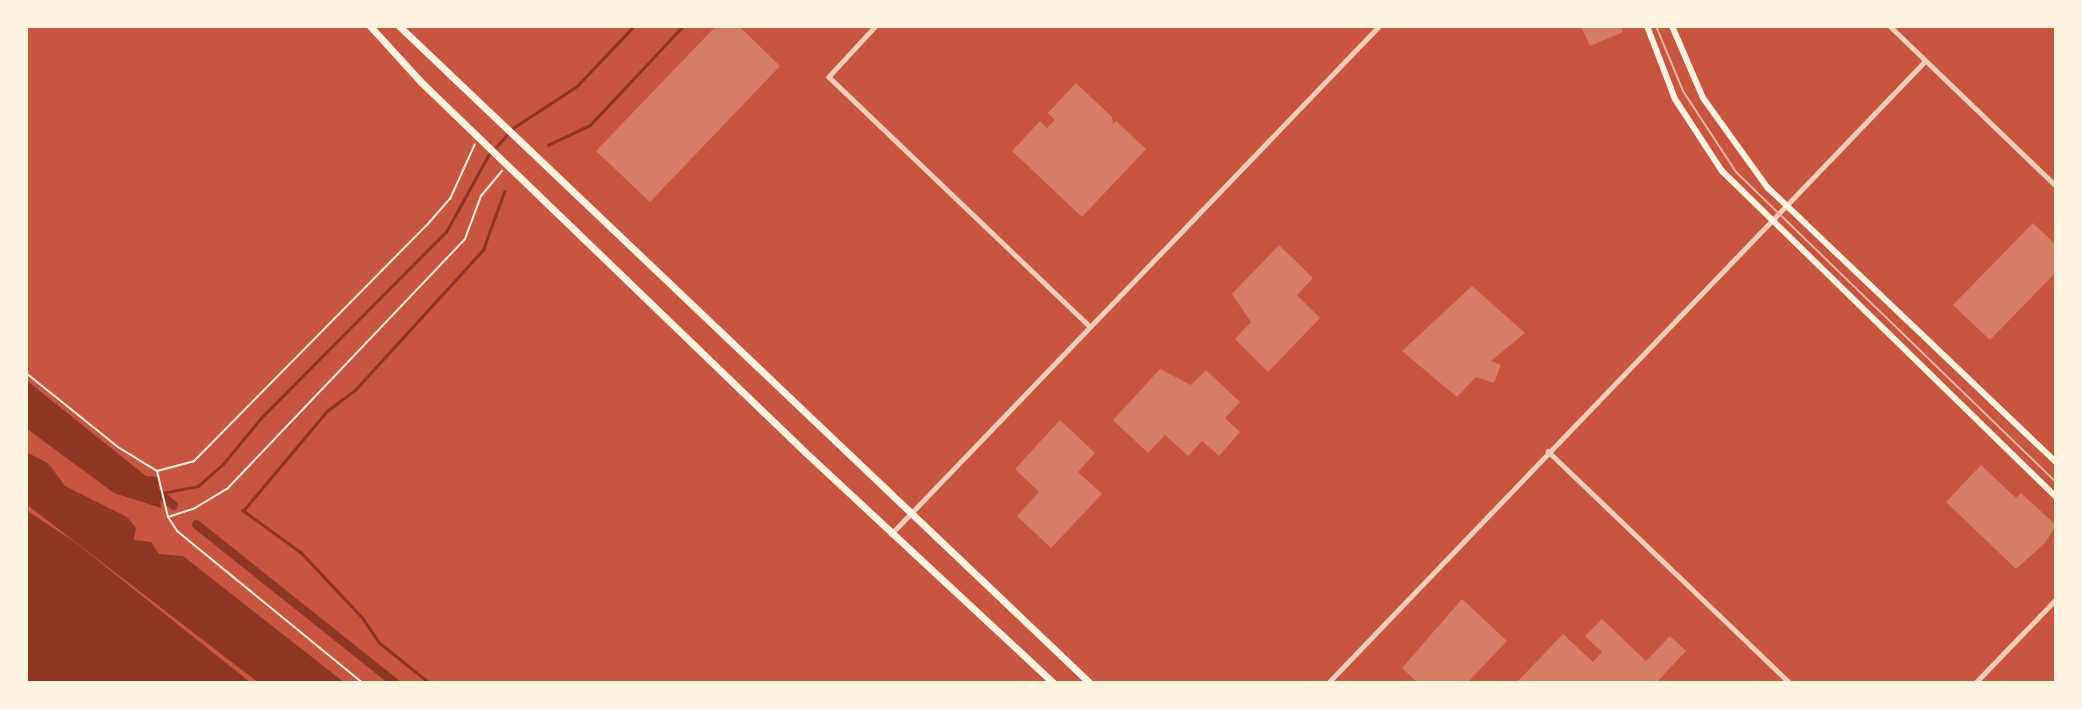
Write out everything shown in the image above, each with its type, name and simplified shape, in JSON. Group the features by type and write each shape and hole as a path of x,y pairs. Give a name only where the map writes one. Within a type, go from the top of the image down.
{"main road":[{"path":"370,26 505,163 891,534 1054,683"},
{"path":"399,26 519,144 1090,683"},
{"path":"1647,26 1656,57 1698,136 1722,171 1770,222 2056,497"},
{"path":"1672,26 1696,85 1723,131 1786,205 2056,462"}],"street":[{"path":"876,26 829,76 1090,326"},
{"path":"891,534 1379,26"},
{"path":"1890,26 2056,186"},
{"path":"1328,683 1925,61"},
{"path":"1548,452 1790,683"},
{"path":"1975,683 2056,599"}],"path":[{"path":"158,471 194,461 428,225 450,199 478,136"},
{"path":"167,517 195,508 227,489 465,239 485,189 505,163"},
{"path":"26,373 118,447 158,471 167,517 193,548 363,683"}],"shaded area":[{"path":"26,380 146,476 158,477 161,508 114,493 26,428"},
{"path":"26,452 48,463 65,486 127,517 136,528 134,540 151,542 159,554 183,556 345,683 259,683 26,504"},
{"path":"26,510 76,543 251,683 26,683"}],"building":[{"path":"716,26 739,26 780,66 650,202 596,151"},
{"path":"1581,26 1621,26 1623,32 1590,46"},
{"path":"1076,83 1112,117 1113,124 1116,121 1146,149 1082,217 1012,151 1040,121 1047,128 1055,120 1048,113"},
{"path":"2033,223 2056,245 2056,272 1990,340 1953,305"},
{"path":"1279,245 1313,278 1297,295 1320,318 1268,372 1235,339 1251,322 1232,294"},
{"path":"1472,286 1525,333 1491,361 1501,365 1494,383 1476,377 1457,397 1402,351"},
{"path":"1160,369 1191,385 1206,370 1240,402 1225,418 1240,432 1219,456 1202,441 1188,456 1165,435 1148,453 1113,420"},
{"path":"1060,420 1095,453 1078,472 1102,494 1051,548 1017,516 1039,492 1015,469"},
{"path":"1981,465 2016,498 2021,493 2056,525 2045,543 2016,569 1946,502"},
{"path":"1462,599 1507,641 1467,683 1418,683 1402,668"},
{"path":"1602,619 1646,661 1670,636 1686,651 1656,683 1516,683 1563,634 1593,662 1602,652 1585,636"}],"waterway":[{"path":"157,494 198,486 223,464 261,418 446,232 488,156 513,128 577,86 634,26"},
{"path":"548,145 590,125 683,26"},
{"path":"429,683 379,643 363,619 301,553 243,511 327,411 355,390 483,250 504,192"},
{"path":"160,494 173,505"},
{"path":"196,524 395,683"}],"tram line":[{"path":"1656,26 1683,91 1736,172 2056,482"}]}
